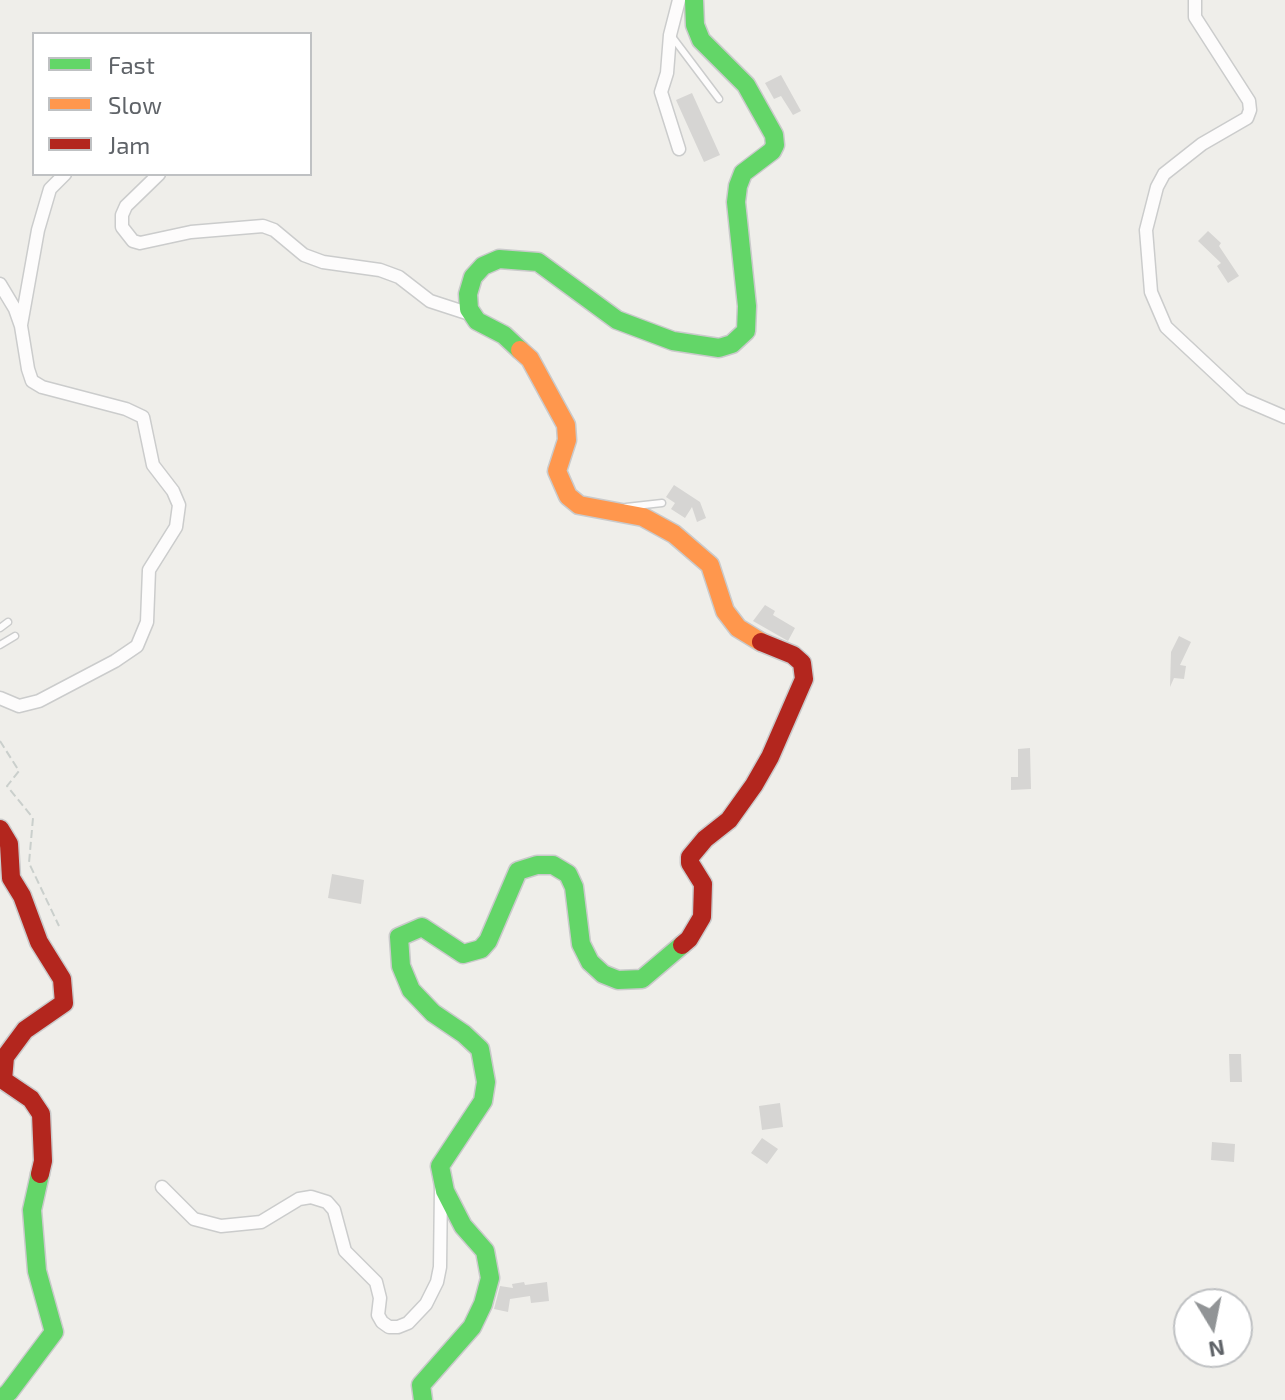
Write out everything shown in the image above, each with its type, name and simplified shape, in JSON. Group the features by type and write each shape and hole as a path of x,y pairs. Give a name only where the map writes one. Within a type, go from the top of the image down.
{"street":[{"path":"679,0 670,35 661,99 679,149"},
{"path":"162,1187 194,1219 221,1226 261,1222 299,1199 311,1197 327,1202 334,1210 345,1251 376,1282 380,1298 378,1315 382,1322 389,1327 408,1323 426,1304 437,1282 440,1267 440,1166 483,1101 486,1082 480,1049 433,1013 411,990 401,966 399,937 422,927 463,954 481,949 488,941 518,871 537,865 553,865 568,874 574,887 581,944 590,962 603,974 618,980 642,979 689,939 702,917 703,884 690,863 690,857 705,839 729,820 754,785 770,757 804,679 802,663 793,655 769,647 738,628 725,611 710,565 674,534 652,521 579,505 568,496 557,471 567,440 566,425 530,359 504,335 477,321 469,309 468,294 473,277 483,266 499,259 516,259 538,262 617,320 673,341 719,348 732,344 746,331 747,306 736,202 738,186 743,173 772,151 774,135 746,85 701,40 695,25 694,0"},
{"path":"1195,0 1195,17 1249,101 1250,110 1247,118 1202,144 1164,174 1157,187 1146,230 1151,292 1166,327 1243,399 1285,417"},
{"path":"21,326 38,230 50,189 63,176"},
{"path":"157,176 126,206 122,215 122,227 133,241 140,243 191,232 263,226 274,230 304,255 323,262 380,270 399,277 430,301 473,315"},
{"path":"0,284 21,326 32,381 42,387 126,409 143,417 153,465 178,499 179,515 176,527 149,570 147,622 137,646 39,701 19,706 0,698"},
{"path":"0,829 9,844 11,878 22,896 39,942 62,979 64,1003 25,1030 5,1057 3,1080 31,1099 41,1114 43,1161 32,1210 37,1271 54,1332 0,1400"},
{"path":"423,1400 421,1385 472,1327 490,1278 485,1251 463,1226 441,1178"}],"lane":[{"path":"670,35 719,99"},
{"path":"607,510 662,503"},
{"path":"0,628 8,622"},
{"path":"0,645 15,636"}],"path":[{"path":"0,741 19,771 7,786 33,818 29,863 59,926"}],"building":[{"path":"781,75 801,111 793,115 781,96 774,99 765,83"},
{"path":"692,93 720,155 704,162 676,100"},
{"path":"1208,231 1221,243 1219,246 1239,276 1228,283 1217,266 1221,263 1198,241"},
{"path":"674,485 700,502 706,518 697,522 692,507 685,518 671,509 675,503 666,497"},
{"path":"765,605 775,611 773,615 795,628 788,641 753,621"},
{"path":"1179,636 1191,642 1180,665 1186,666 1184,679 1174,678 1170,687 1171,652"},
{"path":"1030,748 1031,789 1011,790 1011,777 1018,777 1018,749"},
{"path":"332,874 364,880 361,904 328,898"},
{"path":"1229,1054 1241,1054 1242,1082 1230,1082"},
{"path":"780,1103 783,1127 762,1130 759,1106"},
{"path":"762,1138 778,1149 767,1164 751,1153"},
{"path":"1212,1142 1235,1144 1234,1162 1211,1160"},
{"path":"524,1282 525,1285 547,1282 549,1301 531,1303 530,1296 510,1299 508,1312 494,1309 500,1286 513,1288 512,1284"}],"traffic: fast":[{"path":"520,350 504,335 477,321 469,309 468,294 473,277 483,266 499,259 538,262 617,320 673,341 719,348 732,344 746,331 747,306 736,202 738,186 743,173 772,151 774,135 746,85 701,40 695,25 694,0"},
{"path":"423,1400 421,1385 472,1327 490,1278 485,1251 463,1226 445,1191 440,1166 483,1101 486,1082 480,1049 433,1013 411,990 401,966 399,937 422,927 463,954 481,949 488,941 518,871 537,865 553,865 568,874 574,887 581,944 590,962 603,974 618,980 642,979 682,945"},
{"path":"0,1400 54,1332 37,1271 32,1210 40,1174"}],"traffic: slow":[{"path":"520,350 530,359 566,425 567,440 557,471 568,496 579,505 643,517 674,534 710,565 725,611 738,628 761,642"}],"traffic: jam":[{"path":"682,945 702,917 703,884 690,863 690,857 705,839 729,820 754,785 770,757 804,679 802,663 793,655 761,642"},
{"path":"0,829 9,844 11,878 22,896 39,942 62,979 64,1003 25,1030 5,1057 3,1080 31,1099 41,1114 43,1161 40,1174"}]}
